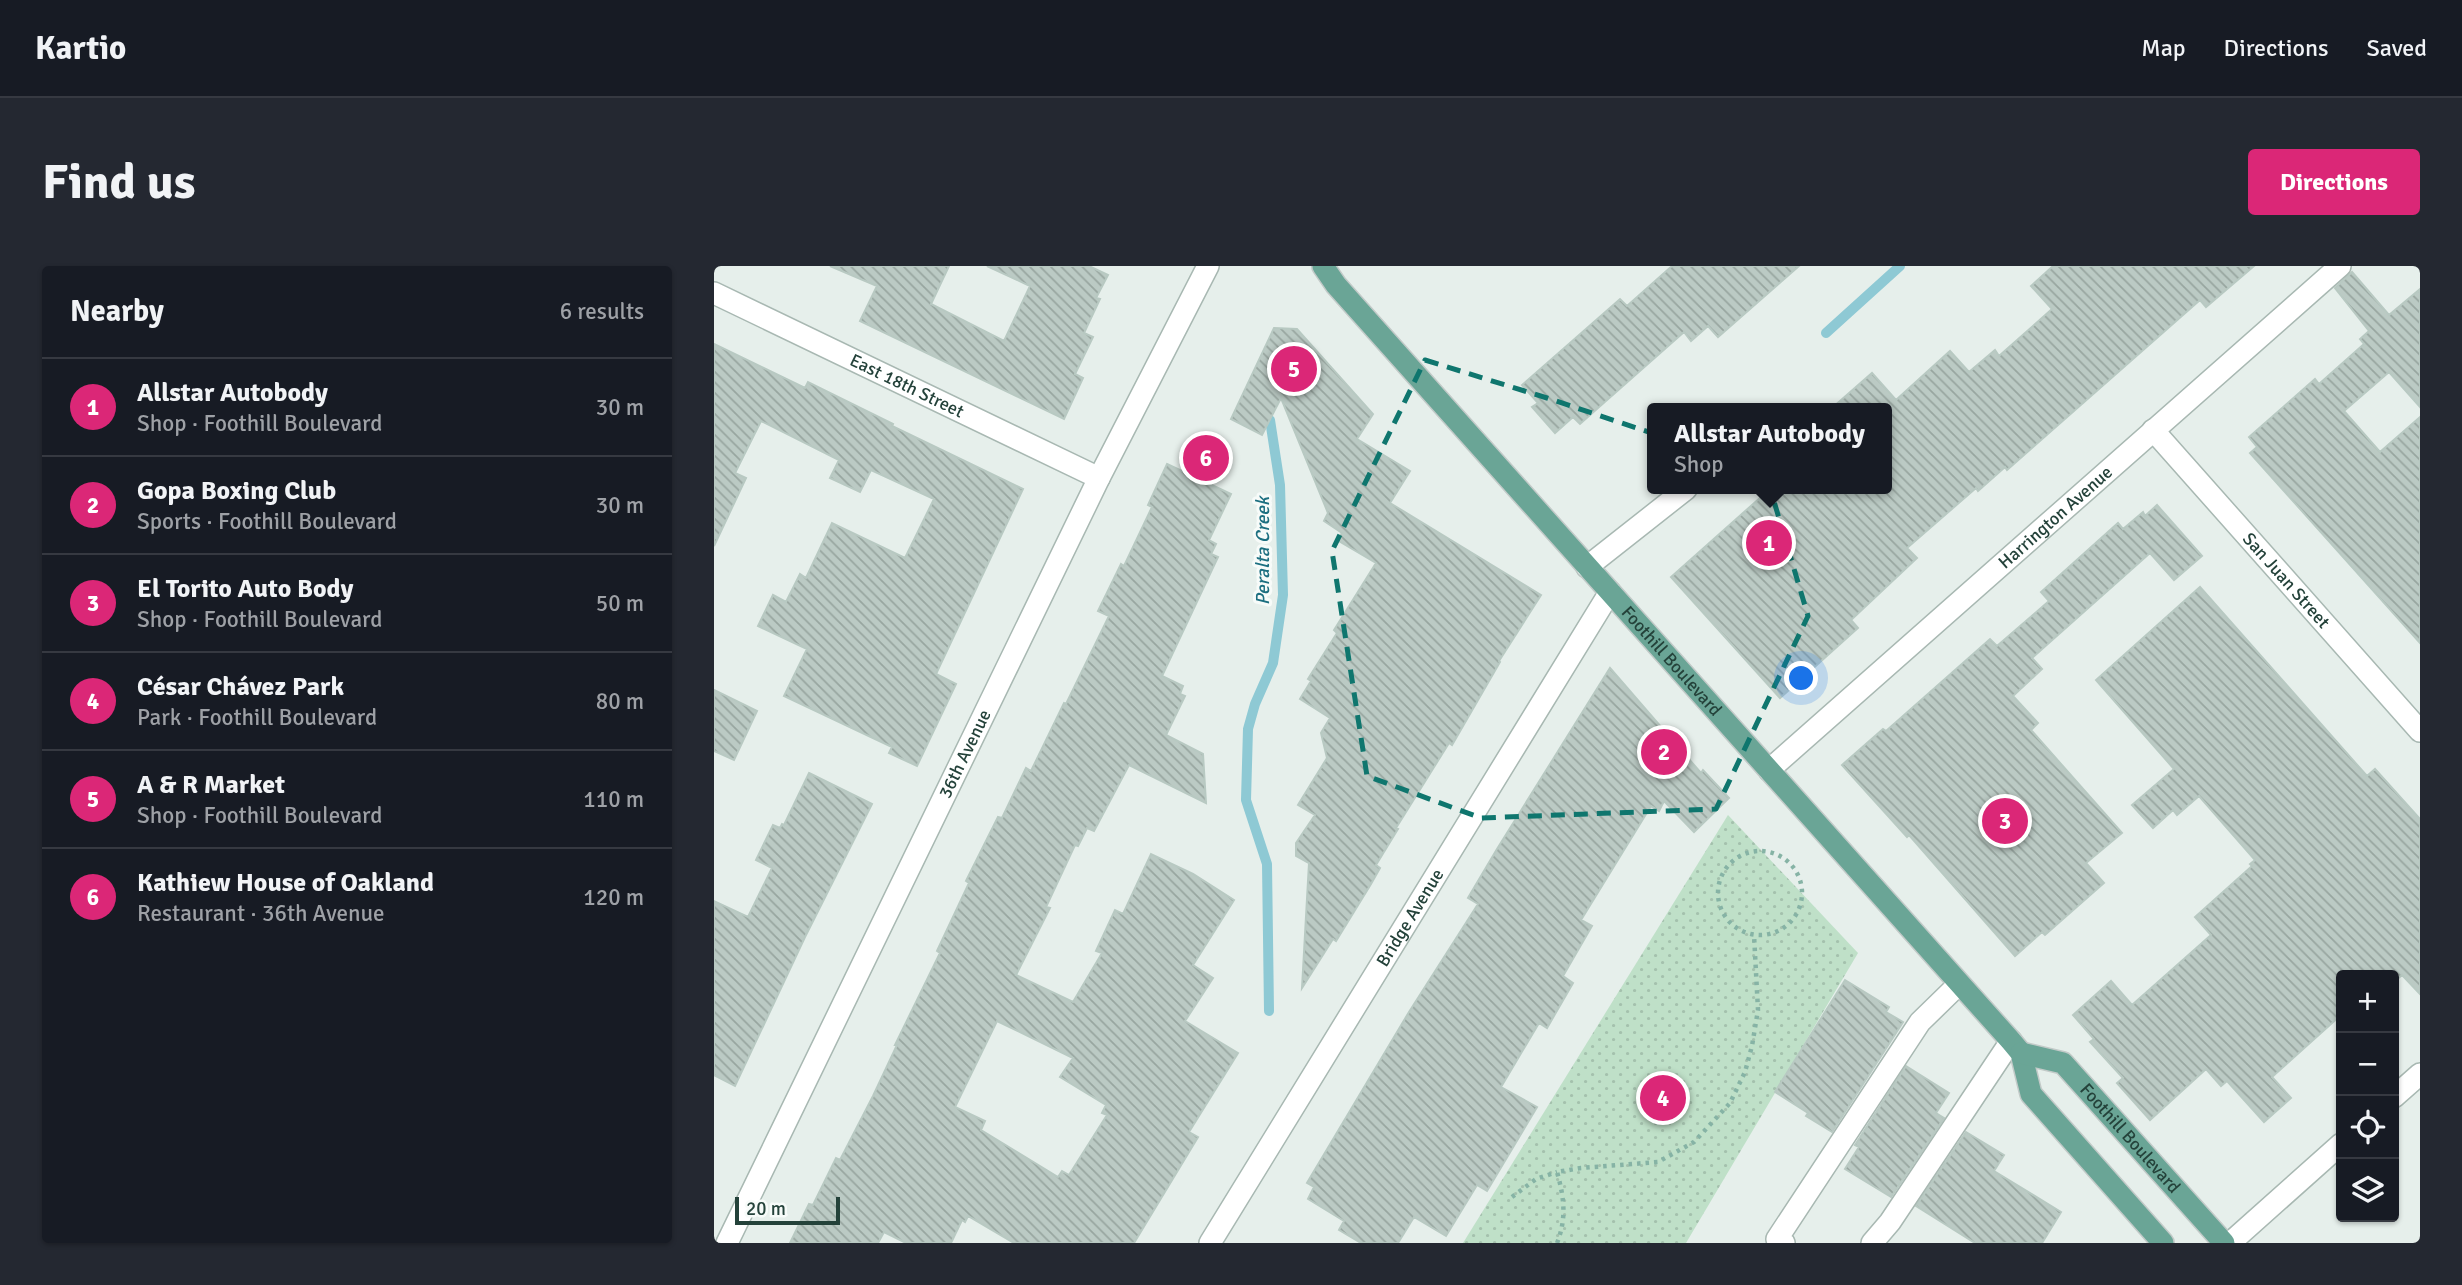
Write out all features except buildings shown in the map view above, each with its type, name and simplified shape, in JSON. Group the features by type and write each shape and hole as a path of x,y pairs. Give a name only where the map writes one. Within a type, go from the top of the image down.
{"main road":[{"name":"Foothill Boulevard","path":"1323,266 1336,285 2016,1047 2031,1094 2163,1243"},
{"name":"Foothill Boulevard","path":"2016,1047 2063,1063 2224,1243"}],"street":[{"name":"36th Avenue","path":"727,1243 1099,478 1208,266"},
{"name":"Harrington Avenue","path":"1769,770 2340,266"},
{"name":"East 18th Street","path":"714,293 1099,478"},
{"name":"San Juan Street","path":"2153,430 2420,732"},
{"path":"1587,567 1680,494"},
{"name":"Bridge Avenue","path":"1210,1243 1610,592"},
{"path":"1783,1243 1777,1239 1924,1018 1959,984"},
{"path":"1872,1243 1890,1222 1981,1086 2016,1047"},
{"path":"2395,1096 2420,1074"},
{"path":"2230,1243 2336,1148"}],"path":[{"path":"1751,852 1765,852 1780,856 1791,864 1799,875 1802,901 1798,914 1790,924 1767,935 1754,935 1728,922 1720,909 1717,895 1719,880 1726,867 1751,852"},
{"path":"1512,1197 1536,1179 1557,1172 1658,1162 1694,1142 1730,1102 1745,1072 1758,1010 1754,935"},
{"path":"1557,1172 1564,1199 1563,1228 1557,1243"}],"highlighted area":[{"path":"1425,360 1765,471 1808,616 1716,809 1481,818 1367,776 1332,551"}],"green space":[{"path":"1728,815 1858,953 1686,1243 1463,1243"}],"waterway":[{"path":"1826,333 1900,266"},
{"name":"Peralta Creek","path":"1269,1011 1267,864 1246,800 1248,729 1255,704 1273,663 1283,595 1280,485 1270,420"}],"place":[{"name":"A & R Market","path":"1294,369"},
{"name":"Kathiew House of Oakland","path":"1206,458"},
{"name":"Allstar Autobody","path":"1769,543"},
{"name":"Gopa Boxing Club","path":"1664,752"},
{"name":"El Torito Auto Body","path":"2005,821"},
{"name":"César Chávez Park","path":"1663,1098"}]}
